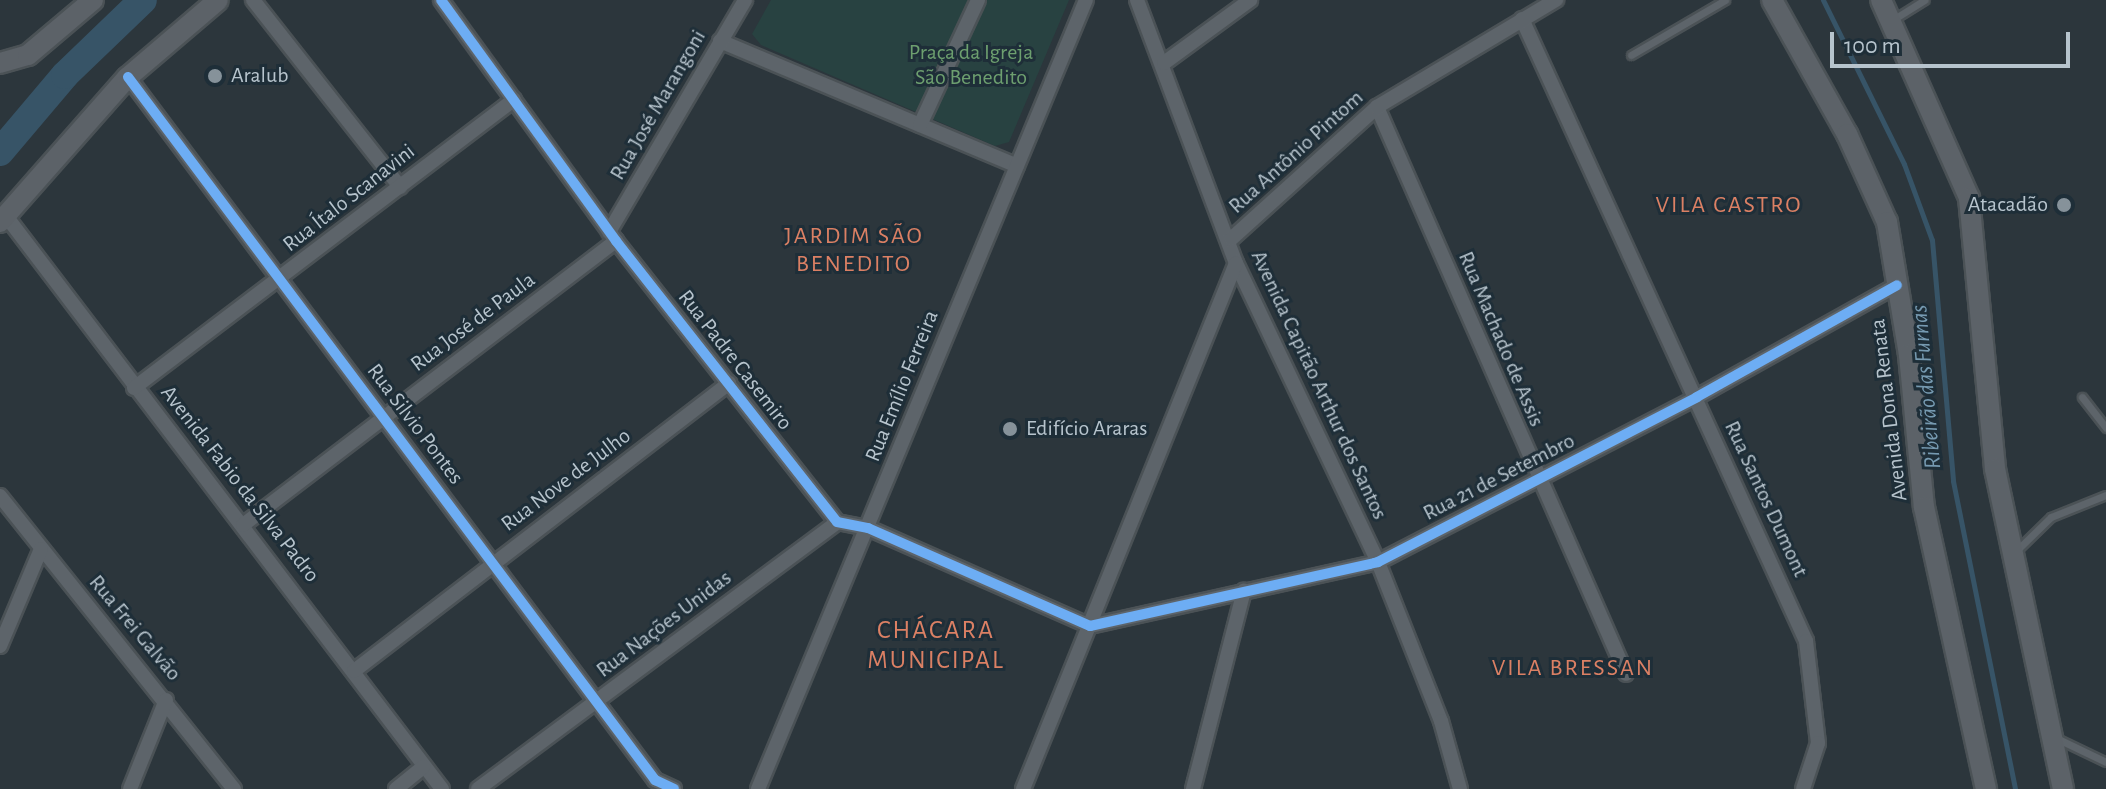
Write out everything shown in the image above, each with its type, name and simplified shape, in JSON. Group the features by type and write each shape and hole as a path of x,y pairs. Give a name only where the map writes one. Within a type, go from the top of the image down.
{"main road":[{"path":"0,63 28,55 93,0"},
{"path":"2,216 128,77 218,0"},
{"name":"Avenida Dona Renata","path":"1772,0 1847,134 1887,222 1924,507 1986,789"},
{"path":"1881,0 1969,198 1995,469 2063,789"}],"street":[{"path":"253,0 400,187"},
{"name":"Rua Padre Casemiro","path":"441,0 612,237 837,522"},
{"name":"Rua José Marangoni","path":"612,237 745,0"},
{"path":"920,125 978,0"},
{"name":"Rua Emílio Ferreira","path":"758,789 1086,0"},
{"name":"Avenida Capitão Arthur dos Santos","path":"1137,0 1231,239 1236,263 1378,562 1441,721 1460,789"},
{"path":"1164,63 1250,0"},
{"name":"Rua Antônio Pintom","path":"1231,239 1377,107 1556,0"},
{"name":"Rua Santos Dumont","path":"1522,19 1806,641 1818,743 1803,789"},
{"path":"720,41 1017,166"},
{"name":"Rua Silvio Pontes","path":"128,77 655,780 674,789"},
{"name":"Rua Ítalo Scanavini","path":"134,388 514,100"},
{"name":"Rua Machado de Assis","path":"1377,107 1537,480 1626,674"},
{"name":"Avenida Fabio da Silva Padro","path":"2,216 243,525 442,789"},
{"name":"Rua José de Paula","path":"243,525 612,237"},
{"path":"1023,789 1236,263"},
{"name":"Rua 21 de Setembro","path":"1090,626 1378,562 1697,397 1897,285"},
{"name":"Rua Nove de Julho","path":"354,671 729,383"},
{"name":"Rua Frei Galvão","path":"0,496 166,700 234,789"},
{"path":"837,522 868,528 1090,626"},
{"name":"Rua Nações Unidas","path":"478,789 837,522"},
{"path":"0,646 41,549"},
{"path":"1193,789 1244,590"},
{"path":"130,789 166,700"},
{"path":"396,789 423,767"}],"lane":[{"path":"1631,55 1725,0"},
{"path":"1892,21 1924,0"},
{"path":"2082,397 2106,428"},
{"path":"2012,555 2051,517 2106,495"},
{"path":"2050,736 2106,762"}],"green space":[{"name":"Praça da Igreja São Benedito","path":"771,0 1069,0 1009,142 995,146 761,45 752,34"}],"waterway":[{"path":"0,152 65,75 143,0"},
{"name":"Ribeirão das Furnas","path":"1823,0 1904,164 1932,240 1953,481 2015,789"}],"cycle path":[{"path":"441,0 616,241 837,522 868,528 1090,626 1378,562 1697,397 1897,285"},
{"path":"128,77 655,780 674,789"}],"place":[{"name":"Aralub","path":"215,76"},
{"name":"Atacadão","path":"2064,205"},
{"name":"Edifício Araras","path":"1010,429"}],"district":[{"name":"VILA CASTRO","path":"1729,206"},
{"name":"JARDIM SÃO BENEDITO","path":"854,251"},
{"name":"CHÁCARA MUNICIPAL","path":"936,646"},
{"name":"VILA BRESSAN","path":"1573,669"}]}
